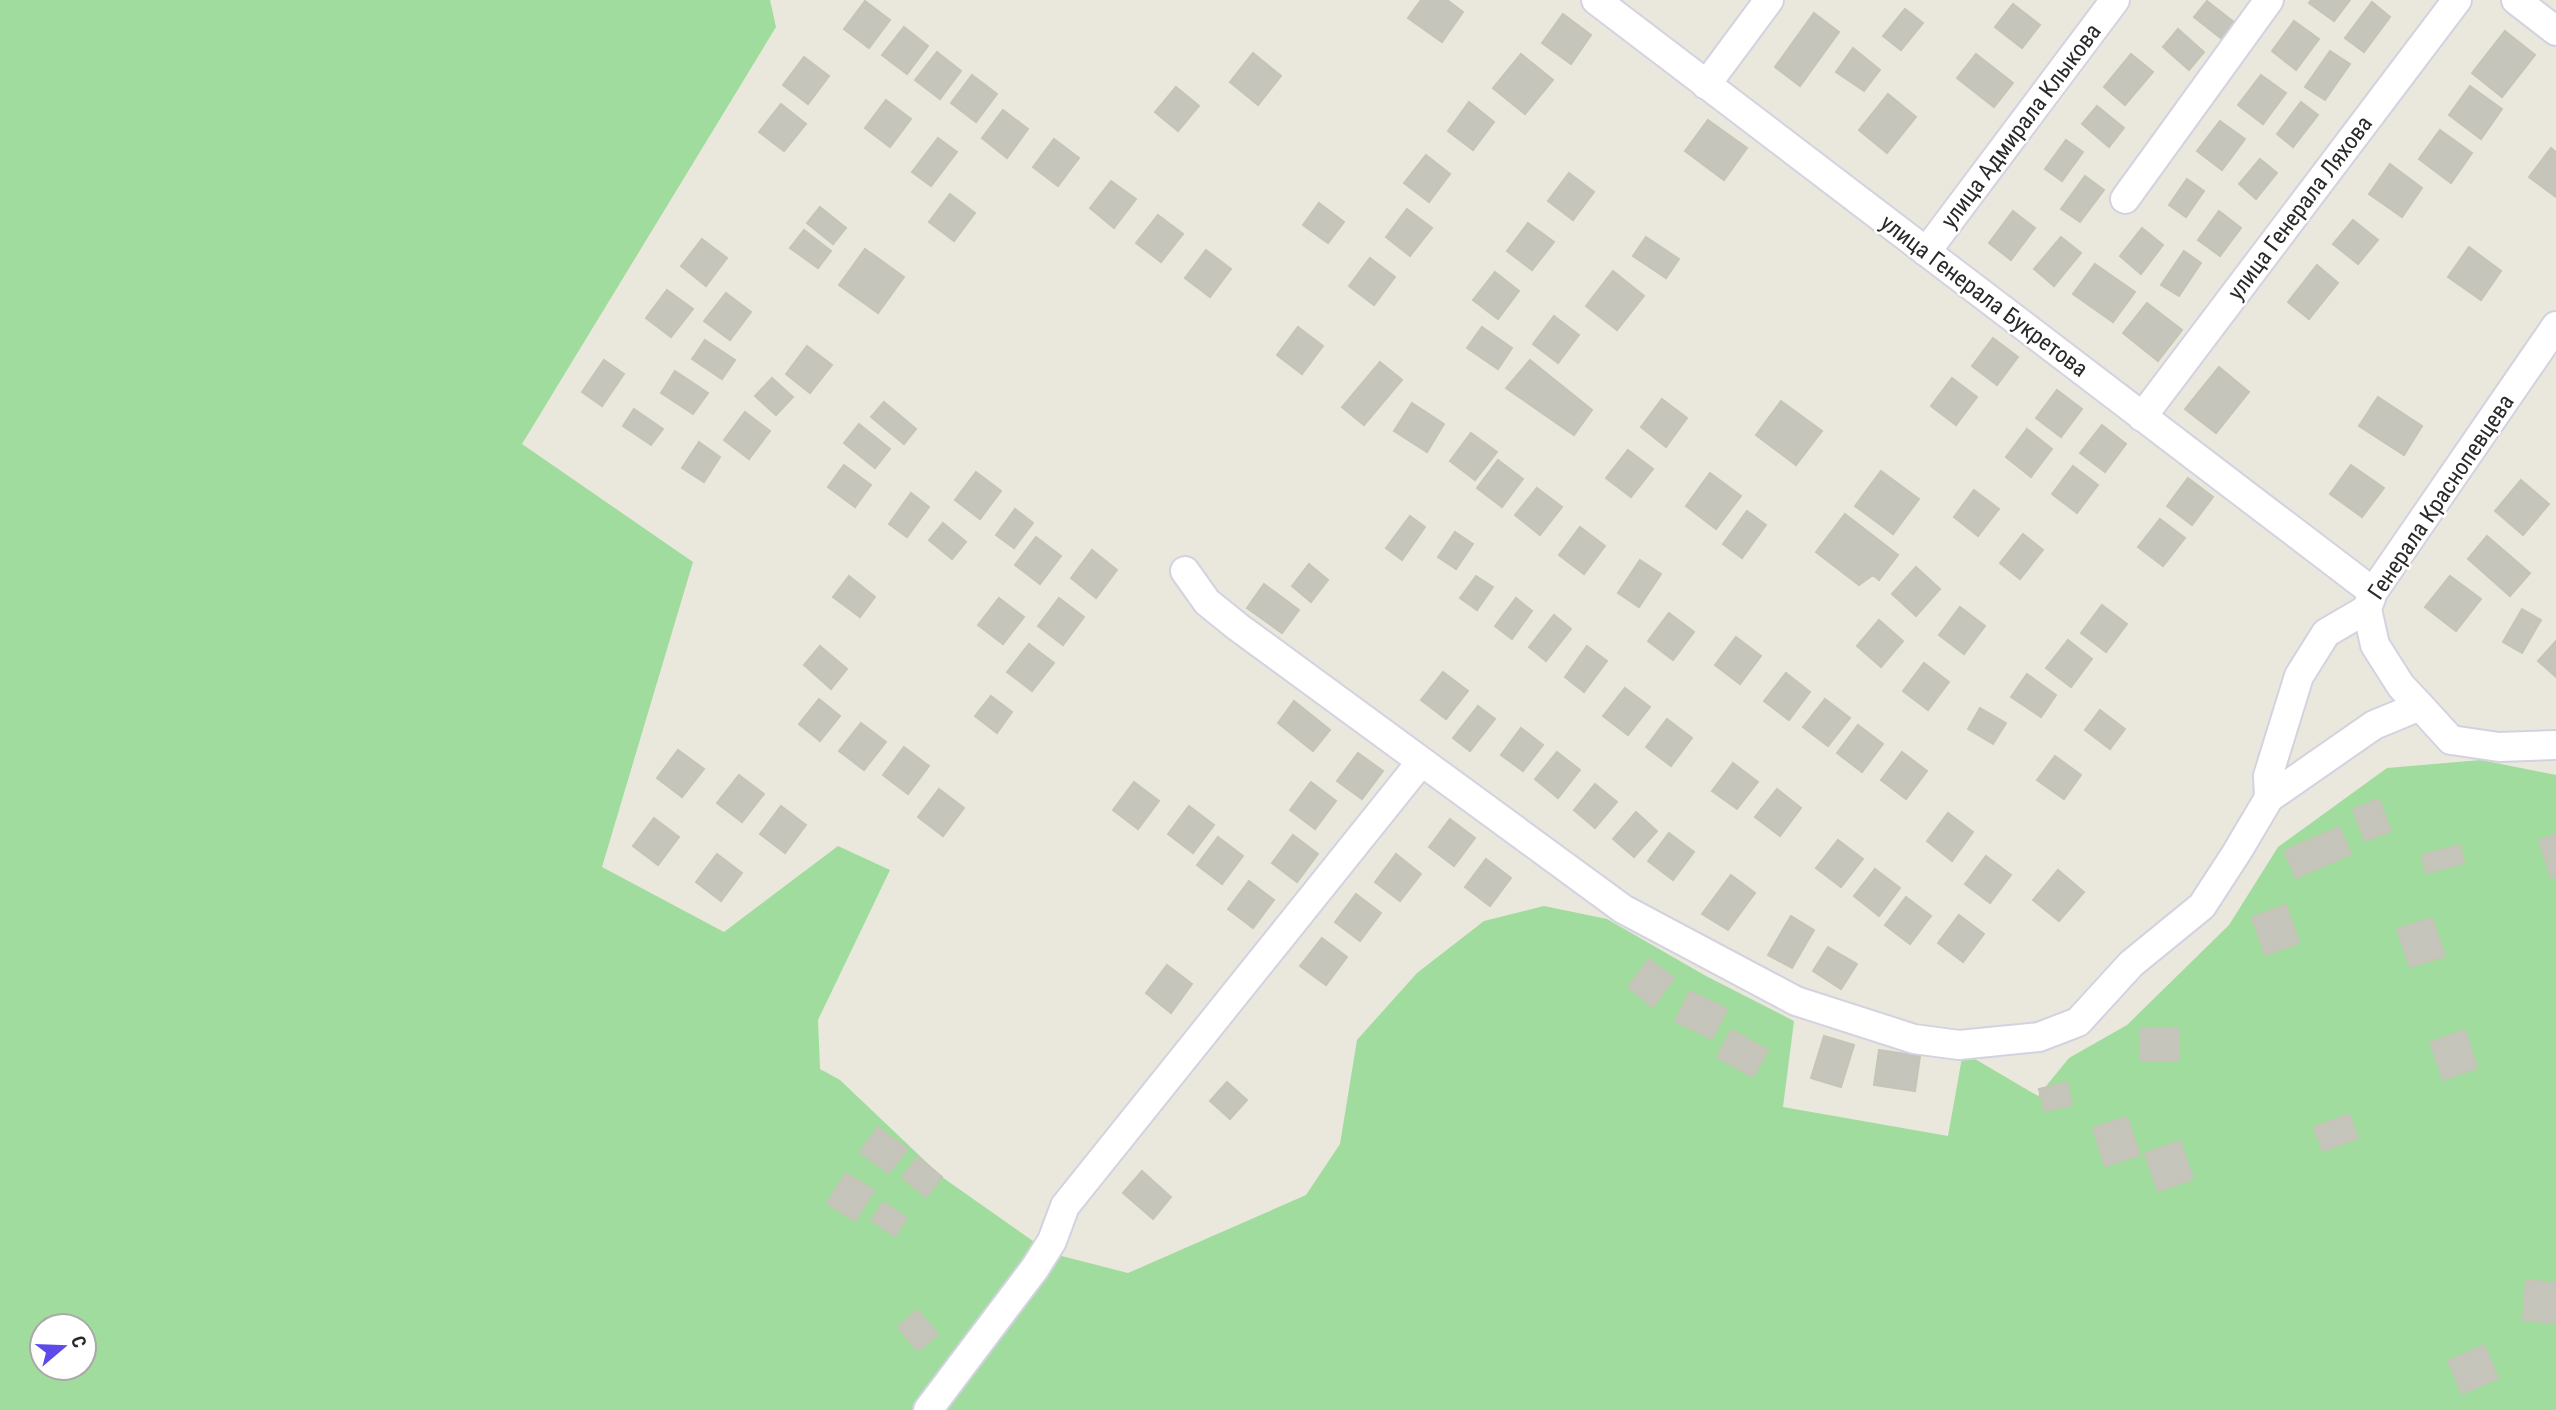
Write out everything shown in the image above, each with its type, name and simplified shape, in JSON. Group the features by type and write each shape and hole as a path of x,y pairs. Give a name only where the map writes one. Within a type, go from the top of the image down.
{"street":[{"name":"улица Генерала Букретова","path":"1596,0 2142,417 2370,601"},
{"path":"1706,85 1769,0"},
{"name":"улица Адмирала Клыкова","path":"1926,252 2115,0"},
{"path":"2125,199 2269,0"},
{"name":"улица Генерала Ляхова","path":"2142,417 2457,0"},
{"path":"2516,0 2556,31"},
{"name":"Генерала Краснопевцева","path":"2556,326 2370,601 2375,645 2402,686 2451,740 2499,747 2556,745"},
{"path":"1185,571 1207,602 1217,611 1623,909 1796,1001 1914,1039 1959,1045 2039,1037 2078,1022 2130,964 2202,906 2269,798 2374,725 2420,706"},
{"path":"2269,798 2268,776 2299,676 2326,633 2370,601"},
{"path":"928,1410 1035,1268 1052,1241 1065,1206 1421,762"}],"green space":[{"path":"0,0 770,0 776,27 522,444 693,562 602,867 724,932 838,846 890,870 818,1020 820,1069 840,1080 942,1177 1050,1253 1128,1273 1306,1195 1340,1144 1357,1040 1417,973 1484,921 1544,906 1607,919 1706,976 1794,1021 1783,1107 1948,1136 1963,1052 2038,1096 2069,1058 2127,1025 2229,925 2278,847 2387,768 2481,760 2556,775 2556,1410 0,1410"}],"building":[{"path":"1421,0 1447,0 1463,12 1442,42 1408,18"},
{"path":"2311,0 2350,0 2334,21 2309,3"},
{"path":"865,1 890,20 869,48 844,29"},
{"path":"2207,1 2235,23 2222,39 2194,17"},
{"path":"2372,2 2390,17 2364,52 2345,38"},
{"path":"2013,4 2040,25 2022,48 1995,27"},
{"path":"1905,9 1923,23 1901,50 1883,36"},
{"path":"1814,13 1839,32 1800,86 1775,67"},
{"path":"1563,14 1591,35 1571,64 1542,43"},
{"path":"2294,21 2319,39 2296,70 2272,51"},
{"path":"904,27 928,46 907,74 882,55"},
{"path":"2178,29 2204,52 2189,70 2163,47"},
{"path":"2505,31 2535,55 2502,97 2472,73"},
{"path":"1853,48 1880,70 1864,91 1836,72"},
{"path":"2330,51 2350,64 2325,100 2305,87"},
{"path":"937,52 961,71 940,99 915,80"},
{"path":"1253,53 1281,76 1258,105 1230,82"},
{"path":"1521,54 1553,80 1525,114 1493,88"},
{"path":"1976,54 2013,83 1994,107 1957,78"},
{"path":"2131,54 2153,72 2125,105 2104,87"},
{"path":"804,57 829,76 808,104 783,85"},
{"path":"972,75 997,94 976,122 951,103"},
{"path":"2261,75 2286,93 2263,124 2238,105"},
{"path":"2470,86 2502,109 2481,139 2449,115"},
{"path":"1176,87 1199,106 1178,131 1155,112"},
{"path":"1888,94 1916,117 1887,153 1859,130"},
{"path":"886,100 911,119 890,147 865,128"},
{"path":"1469,102 1494,122 1473,150 1448,131"},
{"path":"2301,102 2318,115 2293,147 2277,134"},
{"path":"781,104 806,124 784,151 759,132"},
{"path":"2097,106 2124,128 2109,147 2082,124"},
{"path":"1003,110 1028,129 1007,158 982,138"},
{"path":"1708,120 1747,148 1724,180 1685,151"},
{"path":"2220,121 2245,139 2222,170 2197,151"},
{"path":"2440,130 2472,153 2451,183 2419,159"},
{"path":"938,138 957,152 931,186 912,172"},
{"path":"1054,139 1079,158 1058,186 1033,167"},
{"path":"2066,140 2083,152 2062,181 2045,169"},
{"path":"2551,148 2556,152 2556,197 2529,177"},
{"path":"1426,155 1450,174 1429,202 1404,183"},
{"path":"2260,159 2277,173 2256,199 2239,184"},
{"path":"2390,164 2422,188 2402,217 2369,194"},
{"path":"1569,173 1594,192 1573,220 1548,201"},
{"path":"2085,176 2104,190 2080,222 2061,209"},
{"path":"2187,179 2204,191 2186,217 2169,205"},
{"path":"1111,181 1136,199 1114,228 1090,208"},
{"path":"950,194 975,213 954,241 929,222"},
{"path":"1319,203 1344,222 1328,243 1303,225"},
{"path":"820,207 846,228 833,244 807,223"},
{"path":"1407,209 1432,228 1410,256 1386,237"},
{"path":"2013,211 2035,228 2011,260 1989,243"},
{"path":"2219,211 2241,228 2220,256 2198,240"},
{"path":"1158,215 1183,234 1161,262 1136,243"},
{"path":"2353,220 2378,240 2358,264 2333,244"},
{"path":"1528,223 1554,242 1532,270 1507,251"},
{"path":"2142,228 2163,245 2141,274 2120,256"},
{"path":"804,230 831,251 818,268 790,248"},
{"path":"1646,237 1679,259 1666,278 1633,256"},
{"path":"2061,237 2081,253 2054,286 2034,269"},
{"path":"702,239 727,258 706,286 681,266"},
{"path":"2469,247 2501,271 2481,300 2448,277"},
{"path":"865,249 904,277 878,313 839,285"},
{"path":"1206,250 1231,269 1210,297 1185,278"},
{"path":"2184,251 2201,263 2179,296 2161,285"},
{"path":"1370,258 1395,277 1374,305 1349,286"},
{"path":"2095,264 2135,292 2113,322 2073,294"},
{"path":"2317,265 2338,283 2309,319 2288,302"},
{"path":"1613,271 1644,296 1617,330 1586,306"},
{"path":"1495,272 1519,291 1498,319 1473,300"},
{"path":"667,290 693,309 671,337 646,318"},
{"path":"726,293 751,312 730,340 704,321"},
{"path":"2147,303 2182,330 2158,361 2123,333"},
{"path":"1554,316 1579,335 1558,363 1533,344"},
{"path":"1298,327 1323,346 1302,374 1277,355"},
{"path":"1482,327 1512,348 1498,369 1467,348"},
{"path":"1993,338 2018,357 1997,385 1972,366"},
{"path":"705,340 735,360 722,379 692,359"},
{"path":"807,346 832,365 810,393 786,374"},
{"path":"604,360 624,374 602,406 582,392"},
{"path":"1530,360 1592,410 1574,435 1506,388"},
{"path":"1380,362 1402,380 1364,425 1342,407"},
{"path":"2219,367 2249,392 2216,433 2185,409"},
{"path":"675,371 708,393 693,414 661,393"},
{"path":"772,378 793,397 776,415 755,396"},
{"path":"1952,378 1977,397 1956,425 1931,406"},
{"path":"2057,390 2082,409 2061,437 2036,418"},
{"path":"2378,397 2422,426 2404,455 2359,426"},
{"path":"1662,399 1687,418 1666,447 1641,427"},
{"path":"1781,401 1822,431 1796,465 1756,435"},
{"path":"884,402 916,429 904,444 871,417"},
{"path":"1412,403 1444,424 1427,452 1394,431"},
{"path":"634,409 663,429 651,445 623,426"},
{"path":"745,412 770,431 749,459 724,440"},
{"path":"859,424 890,449 875,468 844,443"},
{"path":"2102,425 2126,444 2105,472 2080,453"},
{"path":"2027,429 2052,449 2031,477 2006,457"},
{"path":"1471,433 1497,452 1475,480 1450,461"},
{"path":"699,442 720,457 704,482 682,468"},
{"path":"1628,450 1653,469 1631,497 1606,478"},
{"path":"1498,460 1523,479 1502,507 1477,488"},
{"path":"844,465 871,485 855,507 828,487"},
{"path":"2351,465 2384,488 2362,517 2330,494"},
{"path":"2073,466 2098,485 2077,513 2052,494"},
{"path":"1881,471 1919,499 1893,534 1855,506"},
{"path":"976,472 1001,491 980,519 955,500"},
{"path":"1710,473 1741,496 1716,529 1686,506"},
{"path":"2188,478 2213,497 2192,525 2167,506"},
{"path":"2521,480 2549,504 2523,535 2495,511"},
{"path":"1537,488 1562,507 1540,535 1515,515"},
{"path":"1974,490 1999,509 1978,536 1954,517"},
{"path":"911,493 929,507 907,537 889,524"},
{"path":"1015,509 1033,523 1014,548 996,535"},
{"path":"1747,511 1766,525 1742,558 1723,544"},
{"path":"1845,514 1898,555 1879,580 1873,575 1859,585 1816,552"},
{"path":"1410,516 1425,527 1402,560 1386,548"},
{"path":"2160,519 2185,538 2163,566 2138,547"},
{"path":"943,523 966,542 952,559 929,540"},
{"path":"1580,527 1605,546 1584,574 1559,555"},
{"path":"1455,532 1473,544 1456,569 1438,557"},
{"path":"2023,534 2043,550 2020,579 2000,563"},
{"path":"2487,536 2530,573 2510,596 2468,559"},
{"path":"1036,537 1061,556 1040,584 1015,565"},
{"path":"1092,550 1117,570 1096,598 1071,578"},
{"path":"1640,560 1661,574 1639,607 1618,593"},
{"path":"1309,564 1328,580 1311,602 1292,586"},
{"path":"1916,567 1940,589 1916,616 1892,594"},
{"path":"849,576 875,597 860,617 833,597"},
{"path":"1476,576 1493,587 1477,610 1460,598"},
{"path":"2450,576 2481,599 2456,631 2425,607"},
{"path":"1264,584 1299,610 1282,633 1247,608"},
{"path":"999,598 1024,617 1003,644 978,625"},
{"path":"1059,598 1084,617 1063,645 1038,626"},
{"path":"1516,598 1532,611 1512,639 1495,626"},
{"path":"2102,605 2127,624 2106,652 2081,633"},
{"path":"1960,607 1985,626 1964,654 1939,635"},
{"path":"2522,609 2541,620 2522,653 2503,642"},
{"path":"1669,613 1694,632 1673,660 1648,641"},
{"path":"1554,615 1571,629 1546,661 1529,647"},
{"path":"1879,620 1903,641 1881,667 1857,646"},
{"path":"1736,637 1761,656 1740,684 1715,665"},
{"path":"2068,640 2092,659 2071,687 2046,668"},
{"path":"2556,641 2556,677 2538,661"},
{"path":"1029,644 1054,663 1032,691 1007,672"},
{"path":"820,646 847,669 831,689 804,665"},
{"path":"1587,646 1607,661 1584,692 1565,677"},
{"path":"1924,663 1949,682 1928,710 1903,691"},
{"path":"1443,672 1468,691 1446,719 1421,700"},
{"path":"1786,673 1810,692 1789,720 1764,701"},
{"path":"2027,674 2056,695 2041,717 2011,697"},
{"path":"1625,688 1650,707 1628,735 1603,716"},
{"path":"991,696 1012,712 997,733 975,716"},
{"path":"819,699 840,716 820,741 799,724"},
{"path":"1825,699 1850,718 1828,746 1803,727"},
{"path":"1294,701 1330,730 1313,751 1278,723"},
{"path":"1478,706 1495,719 1470,751 1453,738"},
{"path":"1980,708 2006,723 1993,744 1968,729"},
{"path":"2100,710 2125,729 2110,749 2085,730"},
{"path":"1667,719 1692,738 1671,766 1646,747"},
{"path":"861,723 886,742 864,770 839,751"},
{"path":"1858,725 1883,744 1862,772 1837,753"},
{"path":"1521,728 1543,745 1523,771 1501,755"},
{"path":"904,747 929,766 908,794 883,775"},
{"path":"678,750 704,769 682,797 657,778"},
{"path":"1557,752 1580,770 1558,798 1535,779"},
{"path":"1902,752 1927,771 1906,799 1881,780"},
{"path":"1358,753 1383,771 1362,799 1337,781"},
{"path":"2055,756 2081,775 2064,799 2037,780"},
{"path":"1733,763 1758,782 1737,809 1712,791"},
{"path":"739,775 764,794 742,822 717,803"},
{"path":"1134,782 1159,801 1138,829 1113,810"},
{"path":"1311,782 1336,801 1315,829 1290,810"},
{"path":"1595,784 1617,802 1595,828 1574,810"},
{"path":"939,789 964,808 943,836 918,817"},
{"path":"1777,789 1801,808 1780,836 1755,817"},
{"path":"2379,799 2391,831 2365,841 2353,809"},
{"path":"781,806 806,825 785,853 760,834"},
{"path":"1189,806 1214,825 1193,853 1168,834"},
{"path":"1636,812 1657,831 1634,857 1613,839"},
{"path":"1948,813 1973,832 1952,861 1927,841"},
{"path":"654,818 679,837 658,865 633,846"},
{"path":"1450,819 1475,838 1454,866 1429,847"},
{"path":"2339,827 2351,854 2296,878 2284,851"},
{"path":"1669,833 1694,852 1673,880 1648,861"},
{"path":"2556,834 2556,876 2551,878 2539,840"},
{"path":"1293,835 1318,854 1297,882 1272,863"},
{"path":"1218,837 1243,856 1222,884 1197,865"},
{"path":"1838,840 1863,859 1841,887 1816,868"},
{"path":"2460,845 2464,863 2426,873 2422,855"},
{"path":"717,854 742,873 721,901 696,882"},
{"path":"1396,854 1421,874 1400,901 1375,882"},
{"path":"1986,856 2011,875 1990,903 1965,884"},
{"path":"1486,859 1511,878 1490,906 1465,887"},
{"path":"1875,869 1900,888 1879,916 1854,896"},
{"path":"2058,870 2084,892 2059,921 2033,900"},
{"path":"1731,875 1755,893 1728,930 1702,914"},
{"path":"1249,881 1274,900 1253,928 1228,909"},
{"path":"1356,894 1381,913 1360,941 1335,922"},
{"path":"1906,897 1931,916 1910,944 1885,925"},
{"path":"2286,905 2299,943 2265,955 2252,917"},
{"path":"1959,915 1984,934 1963,962 1938,943"},
{"path":"1791,916 1814,930 1792,968 1768,955"},
{"path":"2432,918 2445,956 2410,967 2397,929"},
{"path":"1322,938 1347,957 1326,985 1300,966"},
{"path":"1828,947 1857,964 1841,989 1813,971"},
{"path":"1649,959 1674,978 1653,1007 1628,987"},
{"path":"1167,965 1192,984 1171,1013 1146,993"},
{"path":"1690,991 1727,1009 1712,1039 1675,1021"},
{"path":"2141,1028 2179,1028 2179,1061 2141,1061"},
{"path":"1731,1030 1768,1050 1753,1077 1717,1057"},
{"path":"2465,1030 2477,1068 2443,1080 2430,1042"},
{"path":"1824,1036 1854,1045 1841,1087 1811,1078"},
{"path":"1879,1050 1920,1056 1915,1091 1874,1085"},
{"path":"1227,1082 1247,1100 1230,1119 1210,1101"},
{"path":"2067,1082 2072,1105 2044,1111 2039,1089"},
{"path":"2349,1114 2358,1138 2323,1151 2314,1127"},
{"path":"2127,1117 2140,1155 2105,1166 2093,1128"},
{"path":"878,1127 907,1149 889,1173 860,1152"},
{"path":"2180,1141 2193,1179 2158,1191 2145,1153"},
{"path":"918,1157 942,1177 926,1197 902,1177"},
{"path":"1142,1171 1171,1197 1153,1219 1123,1193"},
{"path":"846,1173 874,1190 855,1221 827,1203"},
{"path":"884,1202 907,1218 895,1236 871,1220"},
{"path":"2526,1280 2556,1283 2556,1323 2523,1320"},
{"path":"917,1310 938,1334 918,1351 898,1327"},
{"path":"2484,1345 2498,1378 2462,1394 2448,1361"}]}
